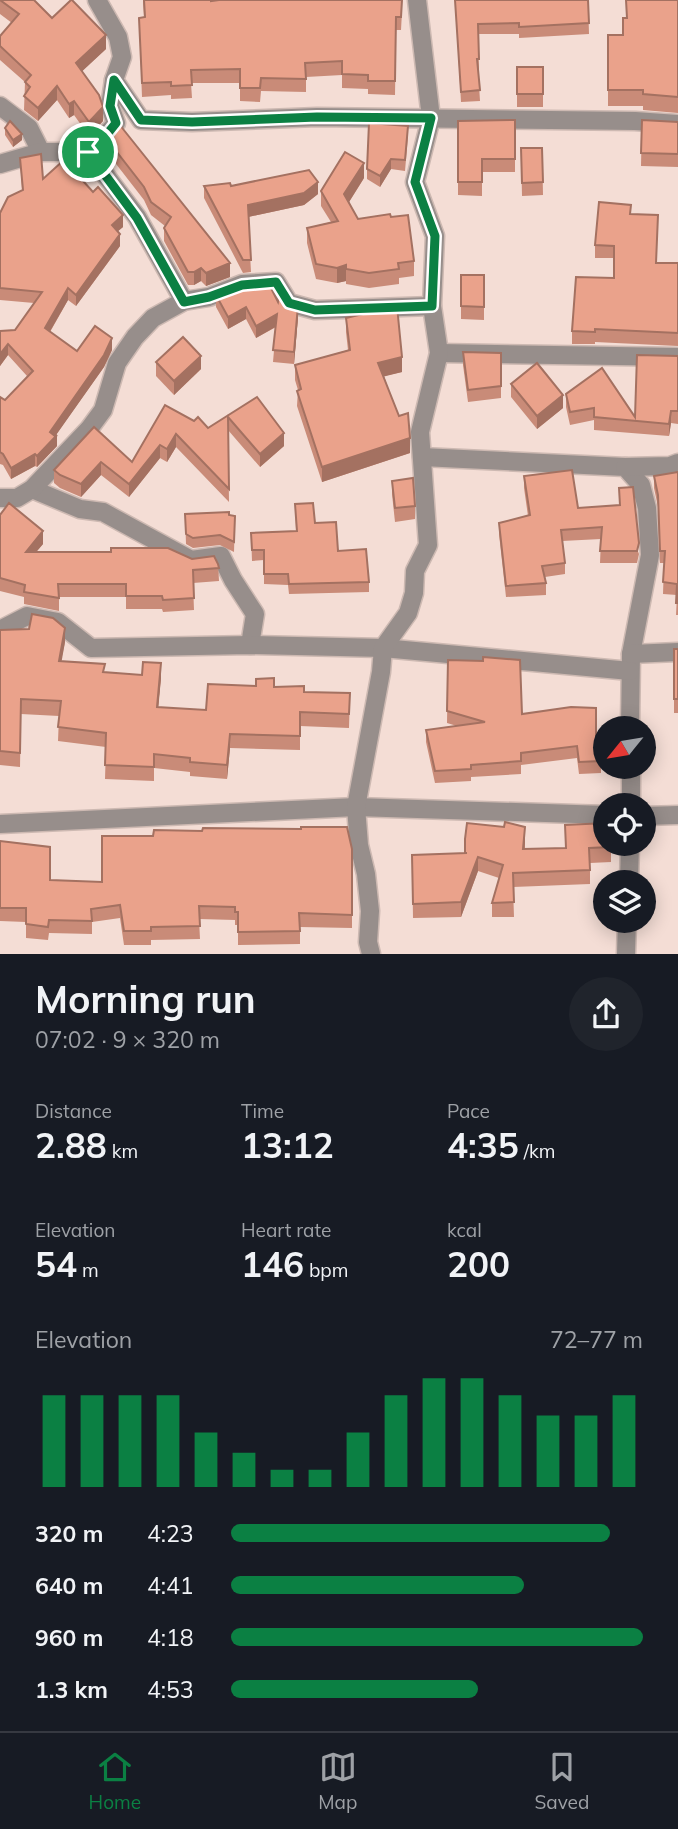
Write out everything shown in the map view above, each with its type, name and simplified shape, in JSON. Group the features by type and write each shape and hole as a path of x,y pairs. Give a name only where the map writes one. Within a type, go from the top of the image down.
{"street":[{"path":"0,164 41,152 88,152 116,123 110,106 114,80 122,57 118,37 97,0"},
{"path":"371,954 368,942 370,911 356,807 382,672 383,648 408,613 414,593 415,571 428,545 420,432 439,353 432,306 435,236 415,182 431,118 417,0"},
{"path":"114,80 141,120 192,122 317,117 635,121 678,124"},
{"path":"0,106 29,128 41,152"},
{"path":"88,152 137,218 184,302"},
{"path":"0,498 17,498 32,489 89,429 103,410 117,363 135,337 153,318 184,302 209,297 242,285 276,282 289,303 315,310 432,306"},
{"path":"439,353 678,357"},
{"path":"422,457 625,467 670,466 678,463"},
{"path":"625,467 641,485 647,508 650,555 630,662 630,716"},
{"path":"32,489 80,509 103,512 191,560 221,556 255,614 250,645"},
{"path":"0,630 27,616 58,622 91,648 250,645 383,648 630,662 678,652"},
{"path":"0,824 356,807 593,815"},
{"path":"656,816 678,815"},
{"path":"626,954 627,933"}],"building":[{"path":"0,0 34,0 52,18 72,0 106,35 76,63 99,95 103,107 89,122 74,101 69,104 57,86 38,108 24,96 30,87 25,82 31,75 0,46 0,36 19,14"},
{"path":"144,0 402,0 401,17 396,17 395,81 368,81 368,75 342,74 342,61 305,63 306,79 261,78 260,88 240,88 240,69 191,70 192,85 171,86 171,82 142,83 139,18 145,17"},
{"path":"455,0 588,0 589,23 519,27 519,23 478,24 480,90 461,92"},
{"path":"626,0 678,0 678,97 643,94 643,90 608,90 608,35 623,35 623,18 627,18"},
{"path":"517,67 543,67 543,94 517,94"},
{"path":"515,120 515,159 482,159 482,182 458,182 458,121"},
{"path":"642,120 678,122 678,154 641,153"},
{"path":"10,121 22,134 13,140 5,128"},
{"path":"369,123 408,126 405,160 391,159 380,176 367,169"},
{"path":"119,124 230,263 206,273 201,268 188,272 164,228 171,217 151,202 144,187 106,138"},
{"path":"521,148 542,148 543,182 522,183"},
{"path":"345,152 364,163 344,194 358,219 390,214 391,217 408,215 414,261 398,263 399,269 369,273 346,269 346,265 337,268 316,264 307,228 338,221 321,191"},
{"path":"41,154 43,179 64,160 93,192 98,187 123,215 112,225 120,234 76,295 68,288 45,328 77,351 95,326 112,338 104,355 50,432 57,435 37,456 35,454 11,468 0,452 0,397 5,400 33,371 8,344 0,354 0,331 15,330 42,292 0,288 0,213 8,197 23,190 20,158"},
{"path":"309,170 318,182 304,193 248,205 251,260 243,260 204,186 230,183 231,186"},
{"path":"599,202 631,205 630,214 658,215 656,263 678,263 678,333 595,329 595,332 572,331 576,277 614,278 614,246 595,245"},
{"path":"461,275 484,275 484,307 461,306"},
{"path":"268,282 278,302 279,297 298,305 294,352 273,350 277,314 256,326 246,307 228,317 216,295 244,283"},
{"path":"397,306 402,357 378,363 399,416 408,413 410,438 322,467 297,391 301,389 295,365 350,350 346,318"},
{"path":"183,337 201,356 174,381 156,362"},
{"path":"463,352 501,353 501,386 468,390"},
{"path":"637,355 678,356 678,411 671,411 669,424 594,417 594,408 570,412 566,394 602,368 635,417"},
{"path":"537,363 563,395 537,416 511,384"},
{"path":"257,397 284,433 260,454 228,417 229,489 176,434 167,449 160,445 129,484 101,462 81,484 54,470 94,427 132,462 165,405 194,421 198,417 208,428"},
{"path":"572,470 578,508 620,505 619,488 633,487 639,543 637,551 600,551 602,527 561,530 565,563 542,566 546,583 506,586 499,523 530,515 524,476"},
{"path":"678,472 678,603 676,603 677,584 663,582 665,551 660,551 658,495 654,476"},
{"path":"413,478 415,506 395,508 392,481"},
{"path":"9,503 43,531 26,552 111,552 111,548 168,548 192,559 214,556 219,568 193,570 194,598 163,600 162,596 126,596 126,584 58,584 59,598 24,592 25,585 0,578 0,515"},
{"path":"313,503 315,523 336,522 338,551 366,549 369,582 289,584 288,574 264,574 264,550 252,550 251,533 297,531 295,504"},
{"path":"229,512 229,515 235,516 234,542 220,535 193,538 186,534 185,514"},
{"path":"32,614 53,618 65,628 59,661 105,664 103,672 142,675 143,662 161,663 157,707 206,710 208,684 256,686 256,679 274,678 274,687 304,686 304,692 350,693 349,714 300,712 300,736 230,734 227,765 190,762 190,758 154,754 154,767 105,765 106,733 58,727 61,701 21,699 20,753 0,751 0,630 29,629"},
{"path":"674,649 678,649 678,699 674,699"},
{"path":"483,657 520,660 522,714 571,707 596,708 596,716 593,716 593,761 579,762 577,746 521,753 521,761 471,765 471,769 435,771 426,730 485,722 447,711 448,660 483,661"},
{"path":"505,822 525,827 523,849 566,848 565,825 593,824 593,848 589,848 590,870 513,873 514,902 492,903 503,865 478,857 461,902 413,904 412,855 467,853 467,823 504,827"},
{"path":"347,827 352,849 352,915 299,913 300,931 238,932 238,912 235,912 235,907 199,906 200,926 151,927 151,931 124,931 120,905 91,909 92,921 49,920 48,927 26,924 26,908 0,908 0,841 50,847 50,880 102,882 102,836 153,836 154,830"}],"route":[{"path":"114,80 141,120 192,122 317,117 431,118 415,182 435,236 432,306 315,310 289,303 276,282 242,285 209,297 184,302 137,218 88,152 116,123 110,106 114,80"}]}
